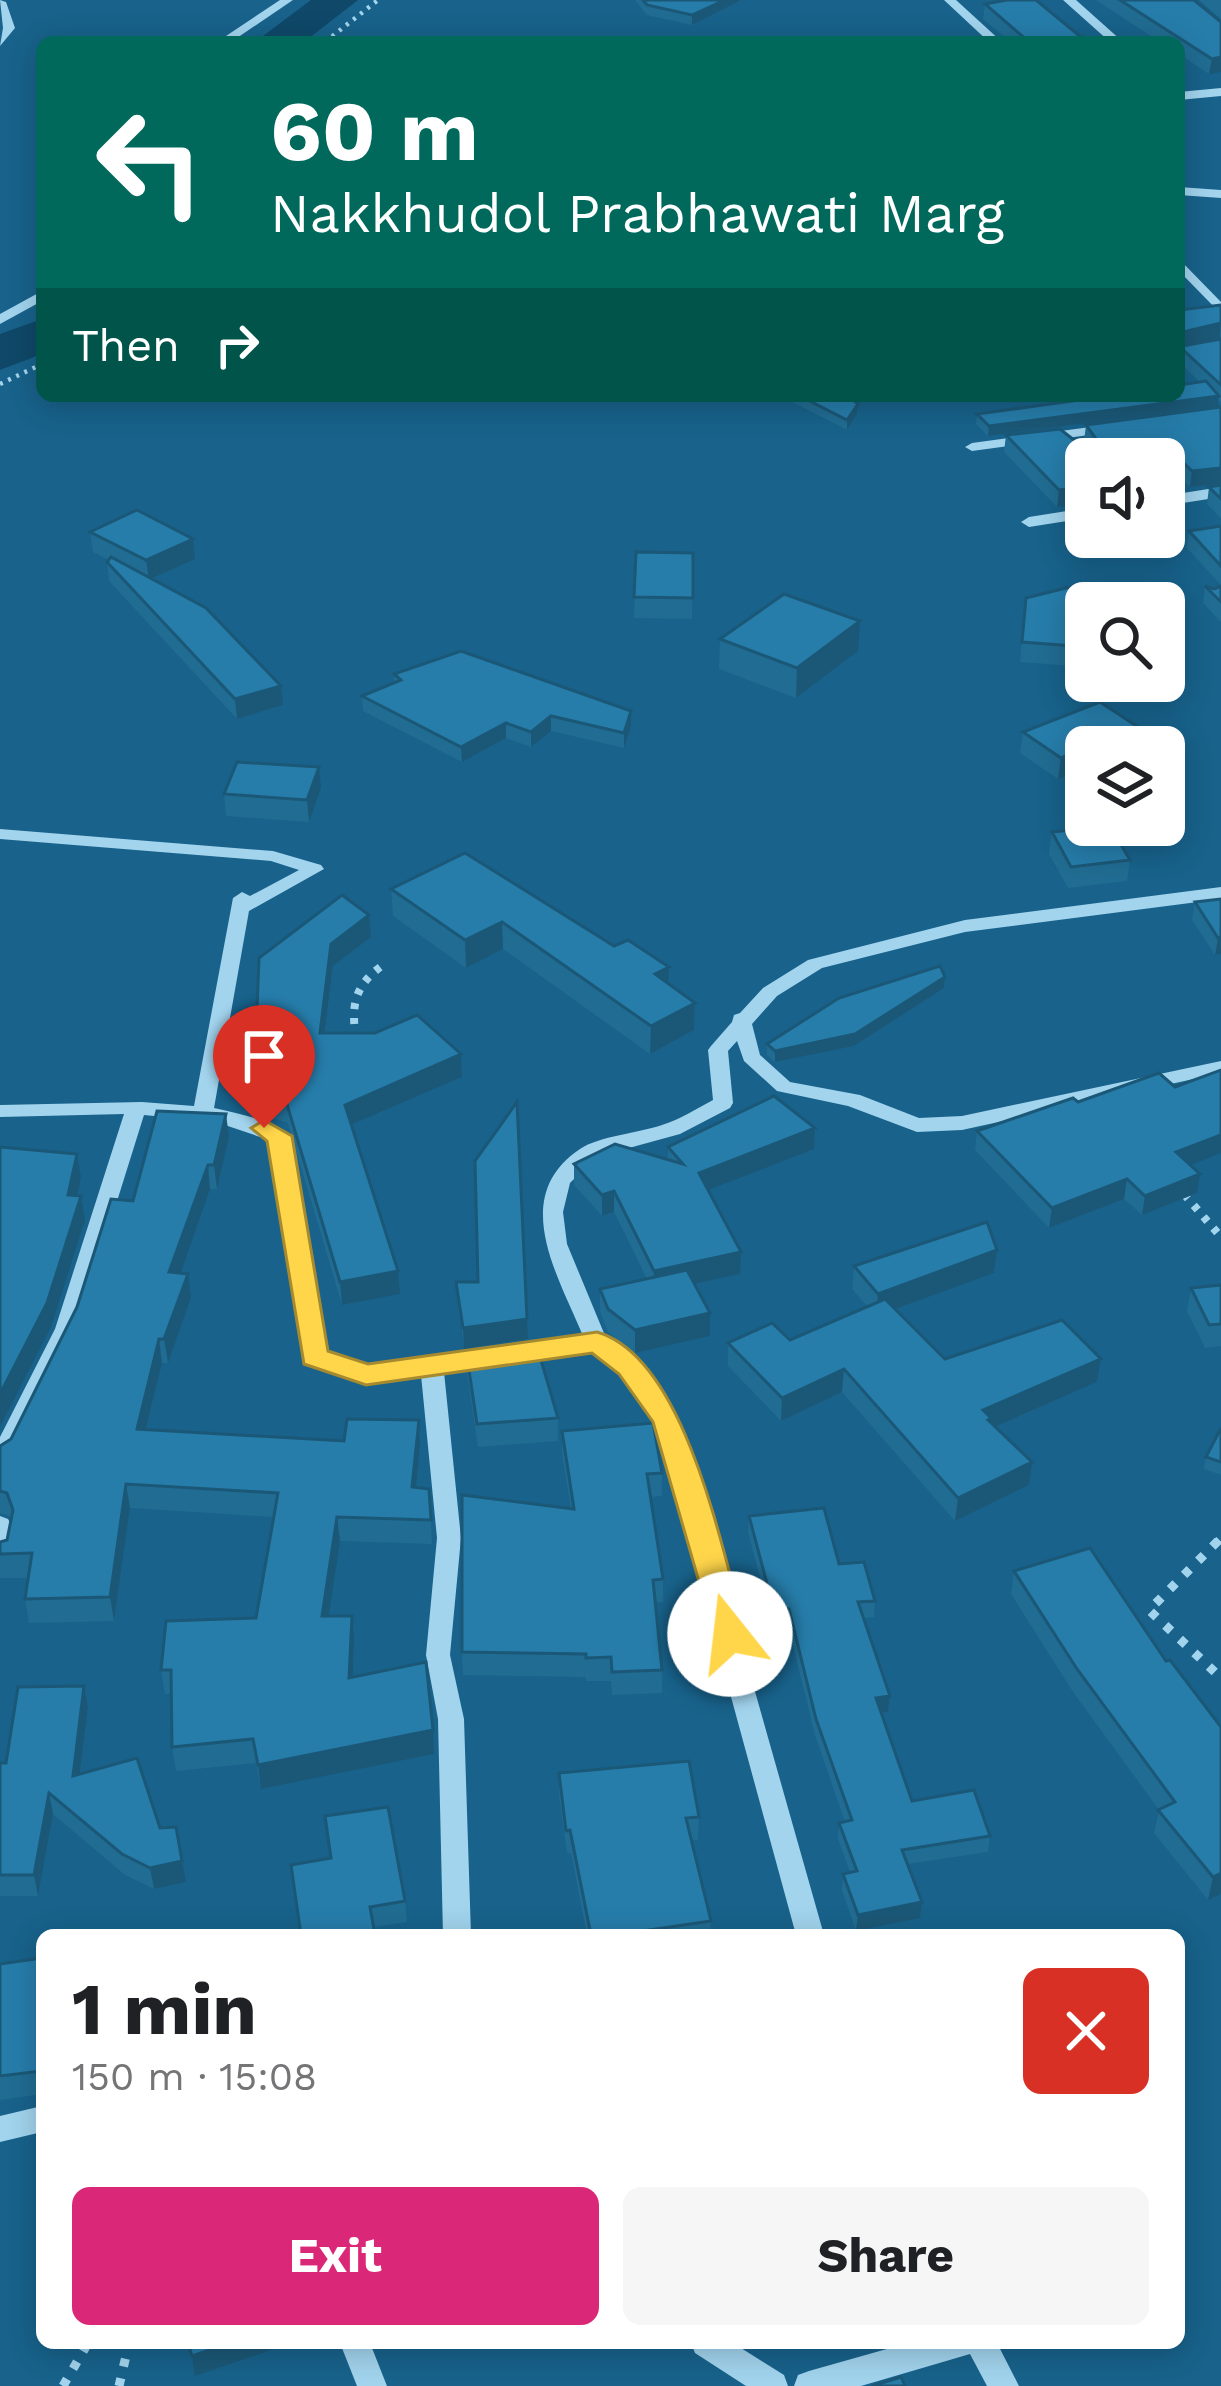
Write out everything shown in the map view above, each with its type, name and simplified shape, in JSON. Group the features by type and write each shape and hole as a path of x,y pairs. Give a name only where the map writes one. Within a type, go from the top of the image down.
{"street":[{"path":"232,36 287,0"},
{"path":"950,0 989,36"},
{"path":"1069,0 1110,36"},
{"path":"0,2 9,28 0,43"},
{"path":"1185,95 1221,92"},
{"path":"1185,191 1221,194"},
{"path":"1185,270 1221,310"},
{"path":"1185,293 1201,292"},
{"path":"0,320 36,299"},
{"path":"972,447 1069,441 1126,426"},
{"path":"1185,498 1221,492"},
{"path":"1029,522 1065,516"},
{"path":"0,834 273,856 315,869 242,903 202,1115"},
{"path":"808,1929 668,1420 630,1367 597,1342 578,1306 556,1244 552,1212 560,1181 589,1152 673,1129 723,1103 718,1050 770,992 815,964 965,926 1221,893"},
{"path":"741,1019 751,1057 784,1087 854,1100 916,1125 962,1123 1221,1067"},
{"path":"0,1112 136,1109 202,1115 264,1128 279,1136 314,1357 366,1375 597,1342"},
{"path":"0,1460 65,1329 136,1109"},
{"path":"432,1369 449,1538 438,1655 451,1719 457,1929"},
{"path":"0,1525 0,1556"},
{"path":"0,2129 36,2120"},
{"path":"358,2349 372,2386"},
{"path":"715,2349 772,2386"},
{"path":"809,2386 939,2349"},
{"path":"984,2349 1004,2386"}],"path":[{"path":"333,36 378,0"},
{"path":"0,384 36,367"},
{"path":"355,1052 351,1004 368,976 383,965"},
{"path":"1172,1180 1221,1237"},
{"path":"1221,1538 1149,1610 1199,1663 1221,1678"},
{"path":"63,2386 85,2349"},
{"path":"119,2386 128,2349"}],"building":[{"path":"643,0 725,0 692,15 647,5"},
{"path":"1036,0 1080,36 1022,36 985,4"},
{"path":"1120,0 1194,0 1221,22 1221,57 1212,59 1185,42 1185,36 1176,36"},
{"path":"1221,305 1221,323 1185,332 1185,309"},
{"path":"1221,339 1221,385 1185,352 1185,345"},
{"path":"1206,381 1219,396 1185,400 1185,384"},
{"path":"812,402 856,402 847,420"},
{"path":"1064,402 1173,402 989,426 977,414"},
{"path":"1221,407 1221,468 1192,471 1185,464 1185,438 1095,438 1086,425"},
{"path":"1060,429 1071,438 1065,438 1065,489 1059,490 1006,435"},
{"path":"137,510 193,539 146,560 90,532"},
{"path":"1221,526 1221,566 1189,531"},
{"path":"636,552 693,553 693,598 634,597"},
{"path":"111,557 206,608 281,686 235,699 107,562"},
{"path":"1205,586 1221,586 1221,602"},
{"path":"1065,588 1065,645 1022,642 1026,598"},
{"path":"784,594 860,621 797,668 720,639"},
{"path":"461,651 631,711 624,733 551,716 531,732 506,723 461,747 362,696 401,680 394,674"},
{"path":"1100,702 1136,726 1065,726 1065,756 1061,758 1023,732"},
{"path":"237,762 319,767 307,800 224,794"},
{"path":"1065,831 1065,846 1122,846 1130,860 1071,867 1052,832"},
{"path":"465,853 614,946 628,940 669,967 655,974 695,1003 651,1026 502,922 465,940 391,889"},
{"path":"342,895 369,915 331,944 320,1033 375,1033 417,1015 461,1054 345,1105 398,1271 340,1282 286,1101 247,1089 256,1038 259,958"},
{"path":"1221,899 1221,937 1218,938 1195,902"},
{"path":"940,966 945,977 855,1034 775,1051 767,1044 839,998"},
{"path":"1221,1070 1221,1135 1176,1152 1200,1174 1145,1196 1127,1179 1052,1208 977,1131 1159,1073 1175,1087"},
{"path":"774,1096 815,1128 699,1173 741,1252 654,1271 614,1191 602,1195 574,1164 615,1144 683,1164 668,1147"},
{"path":"517,1102 527,1319 463,1328 456,1282 478,1282 475,1161"},
{"path":"157,1111 226,1114 214,1165 208,1165 169,1272 188,1274 164,1339 159,1339 137,1429 344,1441 347,1419 419,1420 412,1487 429,1489 431,1520 337,1517 322,1616 352,1616 349,1678 426,1662 433,1730 258,1765 253,1739 172,1747 171,1670 161,1670 166,1621 256,1618 278,1493 126,1484 110,1597 25,1599 32,1553 0,1554 13,1510 7,1493 0,1491 0,1446 11,1439 77,1307 111,1199 133,1201"},
{"path":"0,1147 77,1154 68,1195 81,1196 47,1303 0,1394"},
{"path":"987,1222 997,1250 878,1294 854,1266"},
{"path":"687,1270 710,1313 635,1330 608,1309 600,1289"},
{"path":"1221,1285 1221,1324 1209,1325 1191,1288"},
{"path":"885,1299 945,1359 1062,1320 1101,1359 983,1410 1032,1462 958,1498 844,1369 782,1398 728,1343 772,1323 790,1340"},
{"path":"536,1343 558,1418 477,1424 466,1350"},
{"path":"653,1423 662,1473 647,1474 663,1579 653,1580 662,1670 612,1672 611,1657 586,1658 586,1654 462,1652 462,1495 574,1509 562,1431"},
{"path":"1221,1428 1221,1462 1206,1457"},
{"path":"824,1508 839,1564 864,1562 875,1601 858,1602 890,1696 876,1698 912,1801 974,1790 990,1836 902,1850 922,1902 858,1915 843,1874 857,1871 839,1823 852,1820 816,1719 789,1609 774,1610 749,1516"},
{"path":"1090,1548 1166,1661 1170,1660 1221,1727 1221,1873 1213,1877 1158,1810 1175,1802 1077,1669 1014,1571"},
{"path":"84,1686 73,1776 137,1758 160,1828 176,1827 182,1861 150,1868 122,1854 49,1793 34,1875 0,1875 0,1763 6,1763 18,1687"},
{"path":"689,1761 699,1817 686,1818 711,1921 656,1929 590,1929 570,1830 566,1831 559,1773"},
{"path":"388,1807 405,1901 370,1907 374,1929 300,1929 291,1865 331,1858 325,1816"},
{"path":"36,1959 36,2072 0,2076 0,1964"},
{"path":"901,2377 905,2386 872,2386"}],"waterway":[{"path":"285,36 338,0"},
{"path":"0,354 36,337"}],"route":[{"path":"264,1128 279,1136 314,1357 366,1375 597,1342 630,1367 668,1420 730,1634"}]}
